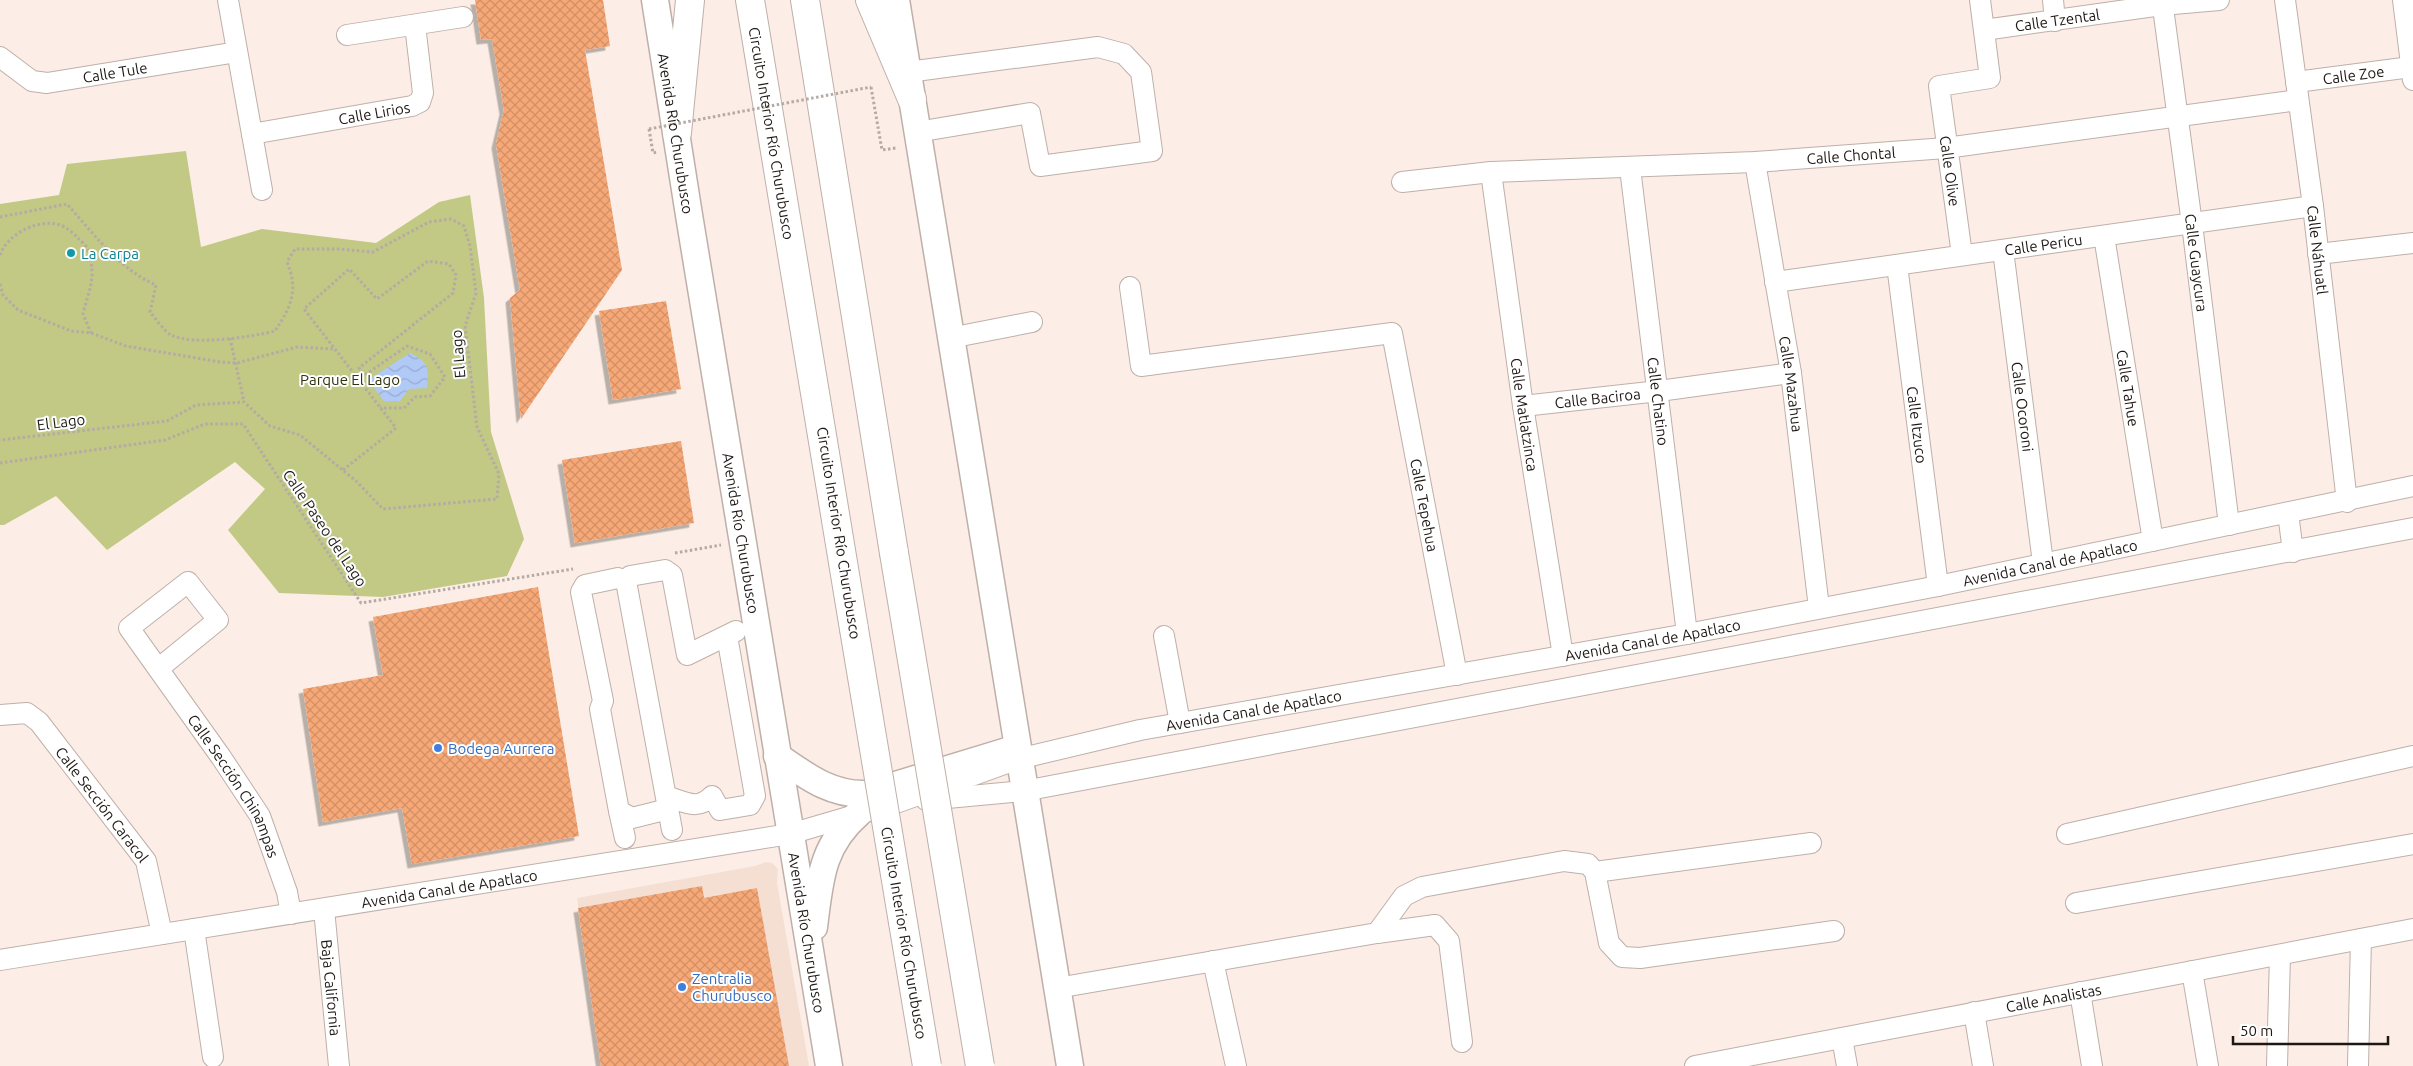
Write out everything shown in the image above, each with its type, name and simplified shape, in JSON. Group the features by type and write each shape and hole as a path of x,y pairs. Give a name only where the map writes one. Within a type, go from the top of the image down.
{"highway":[{"path":"677,133 690,0"},
{"name":"Circuito Interior Río Churubusco","path":"750,0 927,1066"},
{"path":"805,0 894,553 980,1066"},
{"path":"870,0 912,99"}],"main road":[{"name":"Avenida Río Churubusco","path":"655,0 829,1066"},
{"path":"896,0 1070,1066"},
{"path":"777,756 826,787 849,793 866,794 1018,754"},
{"path":"811,956 820,882 828,853 843,828 859,813"}],"street":[{"path":"228,0 262,190"},
{"path":"1980,0 1984,30"},
{"path":"2053,0 2055,21"},
{"name":"Calle Tzental","path":"1984,30 2055,21 2162,2 2219,0"},
{"name":"Calle Náhuatl","path":"2285,0 2313,206 2347,502"},
{"name":"Calle Guaycura","path":"2162,2 2192,224 2229,525"},
{"path":"2406,2 2412,74"},
{"path":"347,35 463,17"},
{"name":"Calle Lirios","path":"252,134 412,106 420,102 422,93 415,25"},
{"name":"Calle Olive","path":"1962,255 1939,86 1990,78 1984,30"},
{"path":"908,72 1098,47 1124,54 1141,72 1152,151 1040,166 1030,113 918,138"},
{"name":"Calle Tule","path":"0,57 32,81 47,83 237,52"},
{"name":"Calle Zoe","path":"2297,91 2412,74"},
{"name":"Calle Chontal","path":"1402,182 1490,172 1755,162 1946,148 2177,117 2297,91"},
{"name":"Calle Mazahua","path":"1755,162 1790,373 1819,608"},
{"name":"Calle Chatino","path":"1630,168 1659,391 1687,634"},
{"name":"Calle Matlatzinca","path":"1490,172 1523,406 1563,656"},
{"name":"Calle Pericu","path":"1775,282 2313,206"},
{"name":"Calle Tahue","path":"2104,236 2153,541"},
{"path":"2318,254 2413,243"},
{"name":"Calle Ocoroni","path":"2003,250 2043,562"},
{"name":"Calle Itzuco","path":"1897,265 1938,586"},
{"name":"Calle Tepehua","path":"1130,286 1142,366 1392,333 1457,675"},
{"path":"950,338 1032,322"},
{"name":"Calle Baciroa","path":"1523,406 1659,391 1790,373"},
{"name":"Avenida Canal de Apatlaco","path":"0,960 790,834 896,803 1018,754 1140,730 1687,634 1938,586 2043,562 2347,502 2413,486"},
{"path":"2288,513 2293,552"},
{"name":"Avenida Canal de Apatlaco","path":"896,803 1024,791 2413,528"},
{"path":"619,811 632,818 667,802 696,806 704,804 712,796 720,810 750,805 755,796 731,633 687,655 672,575 665,570 630,576 626,581 667,802 672,830"},
{"path":"625,838 600,709 603,701 581,592 586,585 618,578 626,581"},
{"path":"1164,636 1180,723"},
{"name":"Calle Sección Chinampas","path":"158,669 221,757 260,816 287,892 291,914"},
{"name":"Calle Sección Caracol","path":"0,715 27,713 39,722 146,861 162,934"},
{"path":"2067,834 2413,756"},
{"path":"1595,872 1811,843"},
{"path":"2076,903 2413,844"},
{"path":"1377,933 1404,896 1422,887 1564,861 1588,864 1595,872 1608,943 1622,956 1640,958 1834,931"},
{"name":"Baja California","path":"324,909 339,1066"},
{"path":"1057,988 1377,933 1435,925 1450,941 1462,1042"},
{"path":"194,929 212,1057"},
{"name":"Calle Analistas","path":"1695,1066 1724,1063 1974,1012 2413,929"},
{"path":"2358,1066 2361,938"},
{"path":"2277,1066 2280,955"},
{"path":"1213,961 1236,1066"},
{"path":"2192,971 2208,1066"},
{"path":"2080,992 2092,1066"},
{"path":"1974,1012 1983,1066"},
{"path":"1842,1038 1847,1066"}],"path":[{"path":"649,129 871,87 882,150 918,138"},
{"name":"El Lago","path":"0,217 67,204 121,263 138,277 156,285 150,312 170,335 194,339 248,338 275,331 289,309 294,278 287,262 295,248 373,252 430,222 451,219 464,226 470,246 476,293 465,326 477,427 499,474 497,499 383,509 342,470 300,435 270,426 244,402 196,405 166,421 0,440"},
{"path":"0,255 12,238 33,225 51,224 62,226 74,235 88,248 92,267 93,283 83,314 91,333"},
{"path":"342,470 396,428 380,408 304,310 349,269 377,299 428,261 449,264 456,275 454,293 359,368 365,375 407,346 430,354 445,377 430,396 415,397 404,408 380,408"},
{"path":"0,284 3,295 18,310 71,331 91,333 126,346 236,363 296,347 335,350"},
{"path":"230,338 244,402"},
{"name":"Calle Paseo del Lago","path":"0,463 165,440 205,424 242,424 361,603 577,569"},
{"path":"674,553 743,542"}],"shaded area":[{"name":"Zentralia Churubusco","path":"766,862 772,863 778,869 777,883 809,1066 601,1066 577,898 755,866"}],"green space":[{"name":"Parque El Lago","path":"186,151 201,247 262,229 376,243 439,202 470,195 484,298 491,432 524,539 507,576 383,597 279,593 228,530 265,489 235,462 107,550 56,496 4,525 0,525 0,204 59,195 67,164"}],"water":[{"path":"410,353 424,363 428,371 427,388 409,389 400,401 384,401 368,380"}],"building":[{"path":"475,0 603,0 610,46 585,50 622,270 521,419 510,298 520,290 496,144 504,110 492,39 481,40"},
{"path":"666,301 681,389 613,400 599,311"},
{"path":"681,441 694,523 575,543 562,460"},
{"name":"Bodega Aurrera","path":"538,587 579,836 412,864 402,808 323,822 303,689 383,675 373,617"},
{"name":"Zentralia Churubusco","path":"702,886 704,898 757,888 789,1066 601,1066 578,908"}],"place":[{"name":"La Carpa","path":"71,253"},
{"name":"Bodega Aurrera","path":"438,748"},
{"name":"Zentralia Churubusco","path":"682,987"}]}
